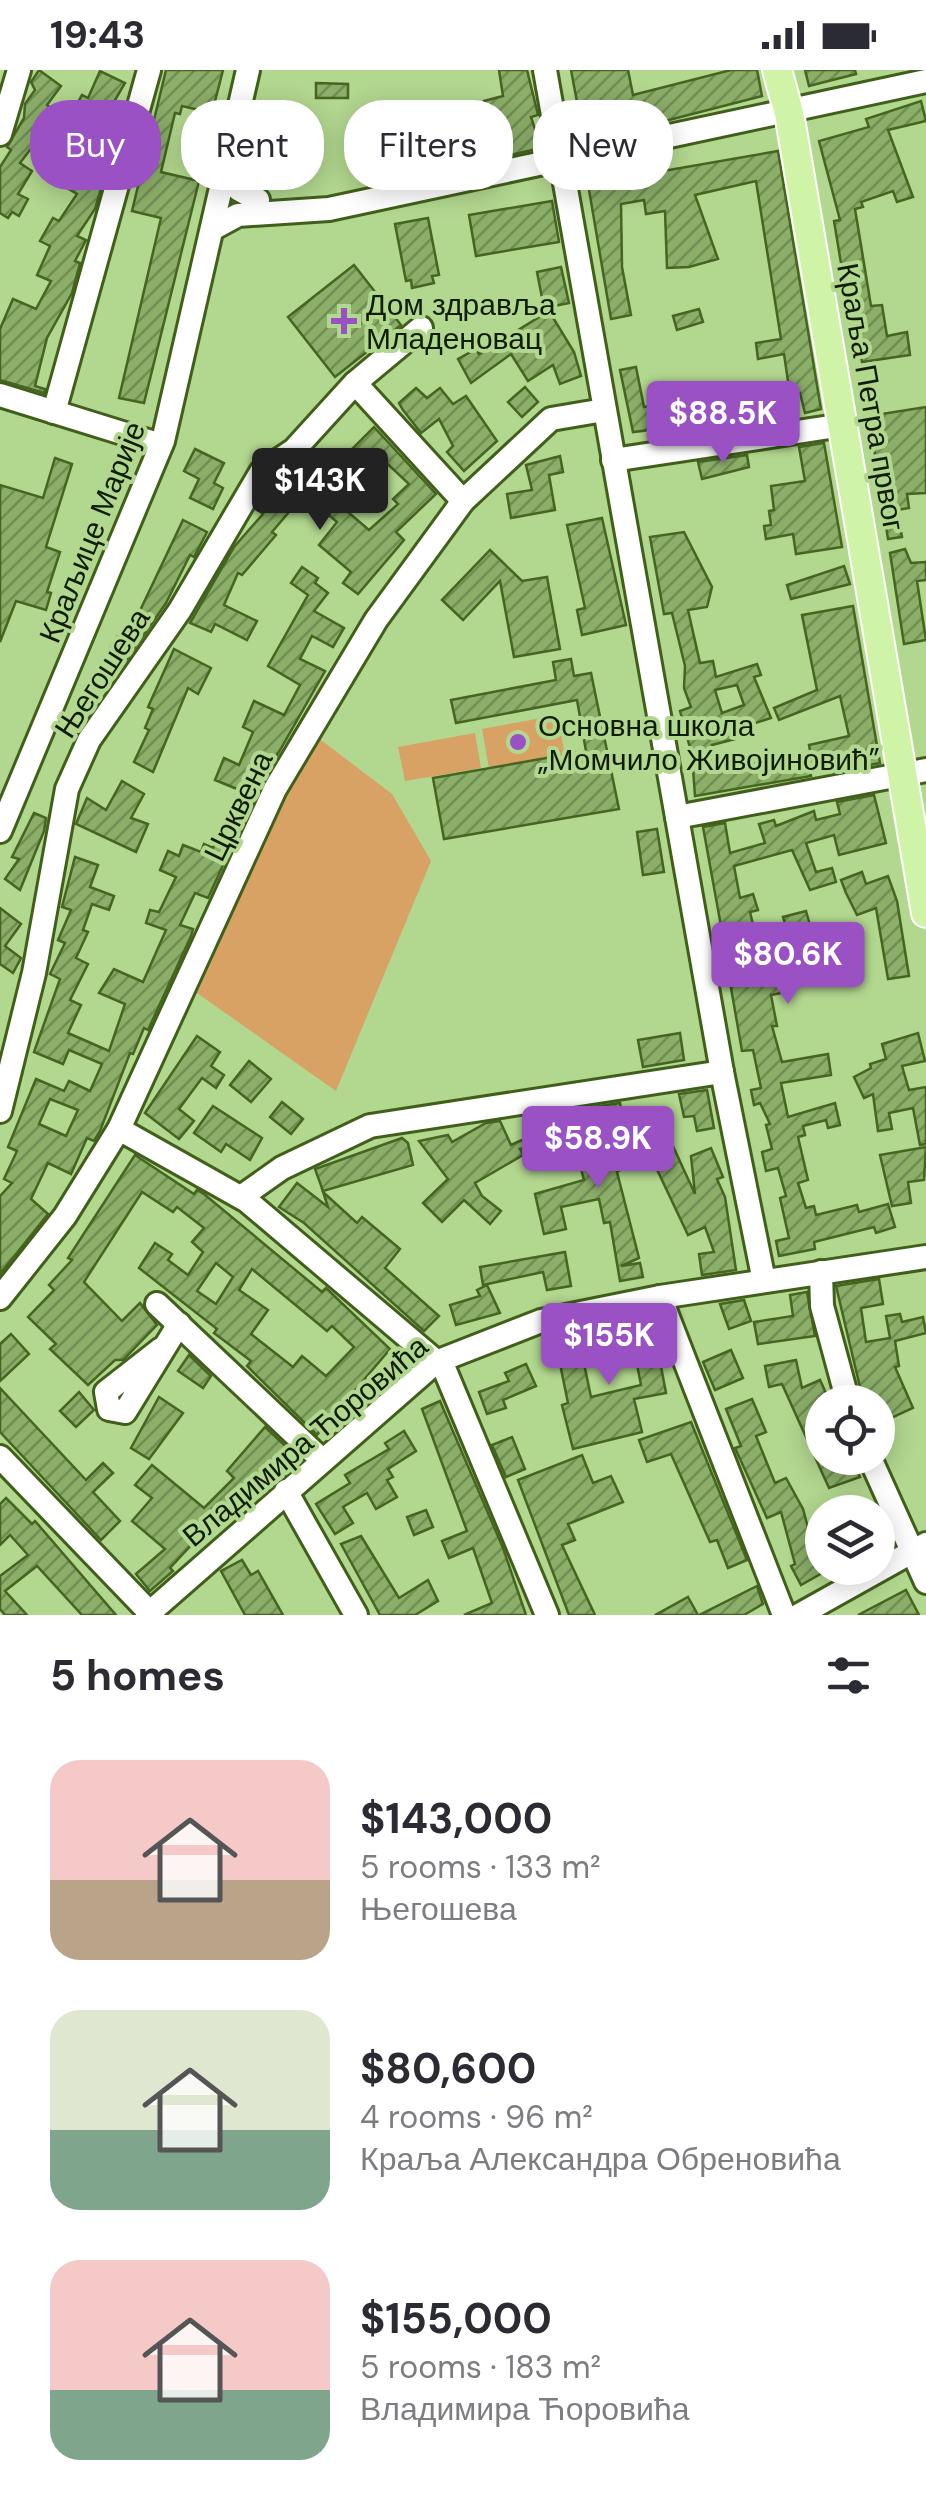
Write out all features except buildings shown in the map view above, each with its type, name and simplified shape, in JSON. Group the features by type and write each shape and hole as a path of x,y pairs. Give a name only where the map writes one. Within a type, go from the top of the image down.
{"main road":[{"name":"Краља Петра првог","path":"777,70 789,114 843,425 915,772 926,913"}],"street":[{"path":"0,134 19,70"},
{"path":"54,412 149,70"},
{"name":"Краљице Марије","path":"242,100 248,70"},
{"path":"545,70 551,100"},
{"path":"673,138 926,80"},
{"path":"216,222 238,215 310,212 360,198 533,165"},
{"name":"Краљице Марије","path":"0,831 162,445 222,190"},
{"path":"238,190 258,200"},
{"path":"567,190 722,1072 764,1281"},
{"path":"216,222 258,200 360,198"},
{"name":"Његошева","path":"0,1111 34,973 67,789 89,740 180,610 261,472 294,450 355,384 421,328"},
{"path":"355,384 463,501"},
{"path":"0,395 162,445"},
{"name":"Црквена","path":"0,1298 65,1216 119,1129 275,789 376,620 463,501 551,419 604,410"},
{"path":"613,460 843,425"},
{"path":"49,718 89,740"},
{"path":"27,772 67,789"},
{"path":"677,817 915,772"},
{"path":"241,1196 282,1168 370,1126 722,1072"},
{"path":"119,1129 241,1196 448,1374 546,1615"},
{"name":"Владимира Ћоровића","path":"149,1614 436,1362 541,1321 660,1297 926,1257"},
{"path":"821,1272 822,1306 843,1385"},
{"path":"660,1297 784,1615"},
{"path":"157,1304 322,1460"},
{"path":"161,1349 179,1324"},
{"path":"0,1457 149,1614"},
{"path":"879,1475 918,1548 926,1582"},
{"path":"286,1492 356,1615"},
{"path":"799,1615 918,1548"}],"shaded area":[{"path":"557,715 565,754 489,768 482,729"},
{"path":"475,733 481,768 405,781 398,747"},
{"path":"313,734 392,794 431,861 336,1091 197,993"}],"place":[{"name":"Дом здравља Младеновац","path":"344,321"},
{"name":"Основна школа „Момчило Живојиновић”","path":"518,742"}]}
